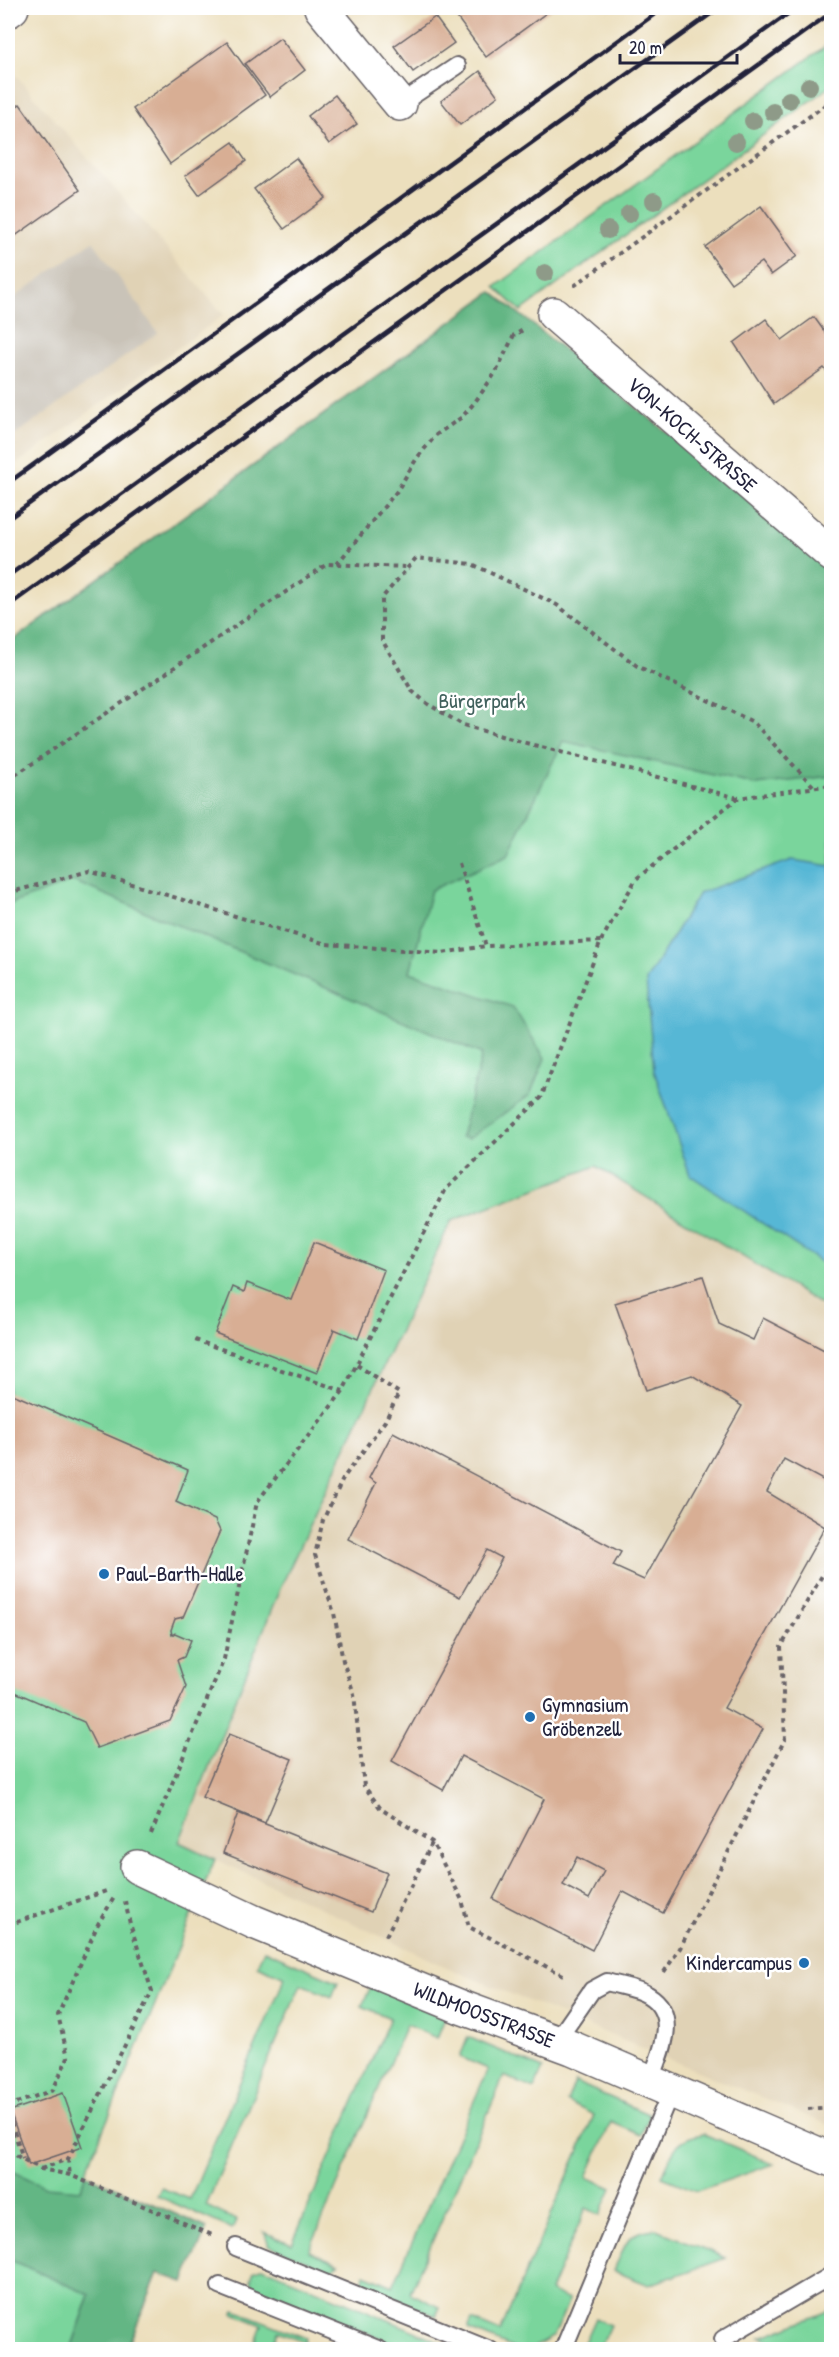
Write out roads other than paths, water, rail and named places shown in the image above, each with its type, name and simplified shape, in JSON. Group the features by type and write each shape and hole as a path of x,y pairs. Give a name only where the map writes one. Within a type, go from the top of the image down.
{"street":[{"path":"8,11 12,8"},
{"path":"321,8 400,104"},
{"name":"VON-KOCH-STRASSE","path":"554,314 831,555"},
{"name":"WILDMOOSSTRASSE","path":"129,1876 254,1922 461,2007 556,2042 831,2160"}],"lane":[{"path":"400,104 457,66"},
{"path":"556,2042 592,1990 607,1982 649,1996 664,2013 666,2040 660,2086 633,2185 563,2349"},
{"path":"236,2247 490,2349"},
{"path":"723,2339 831,2275"},
{"path":"220,2286 380,2349"}],"water":[{"path":"792,860 831,866 831,1269 690,1175 654,1071 646,981 699,893"}],"railway":[{"path":"8,483 663,8"},
{"path":"8,519 719,8"},
{"path":"8,576 796,8"},
{"path":"8,606 832,12"}],"place":[{"name":"Paul-Barth-Halle","path":"104,1574"},
{"name":"Gymnasium Gröbenzell","path":"530,1717"},
{"name":"Kindercampus","path":"804,1963"}],"park label":[{"name":"Bürgerpark","path":"482,701"}]}
